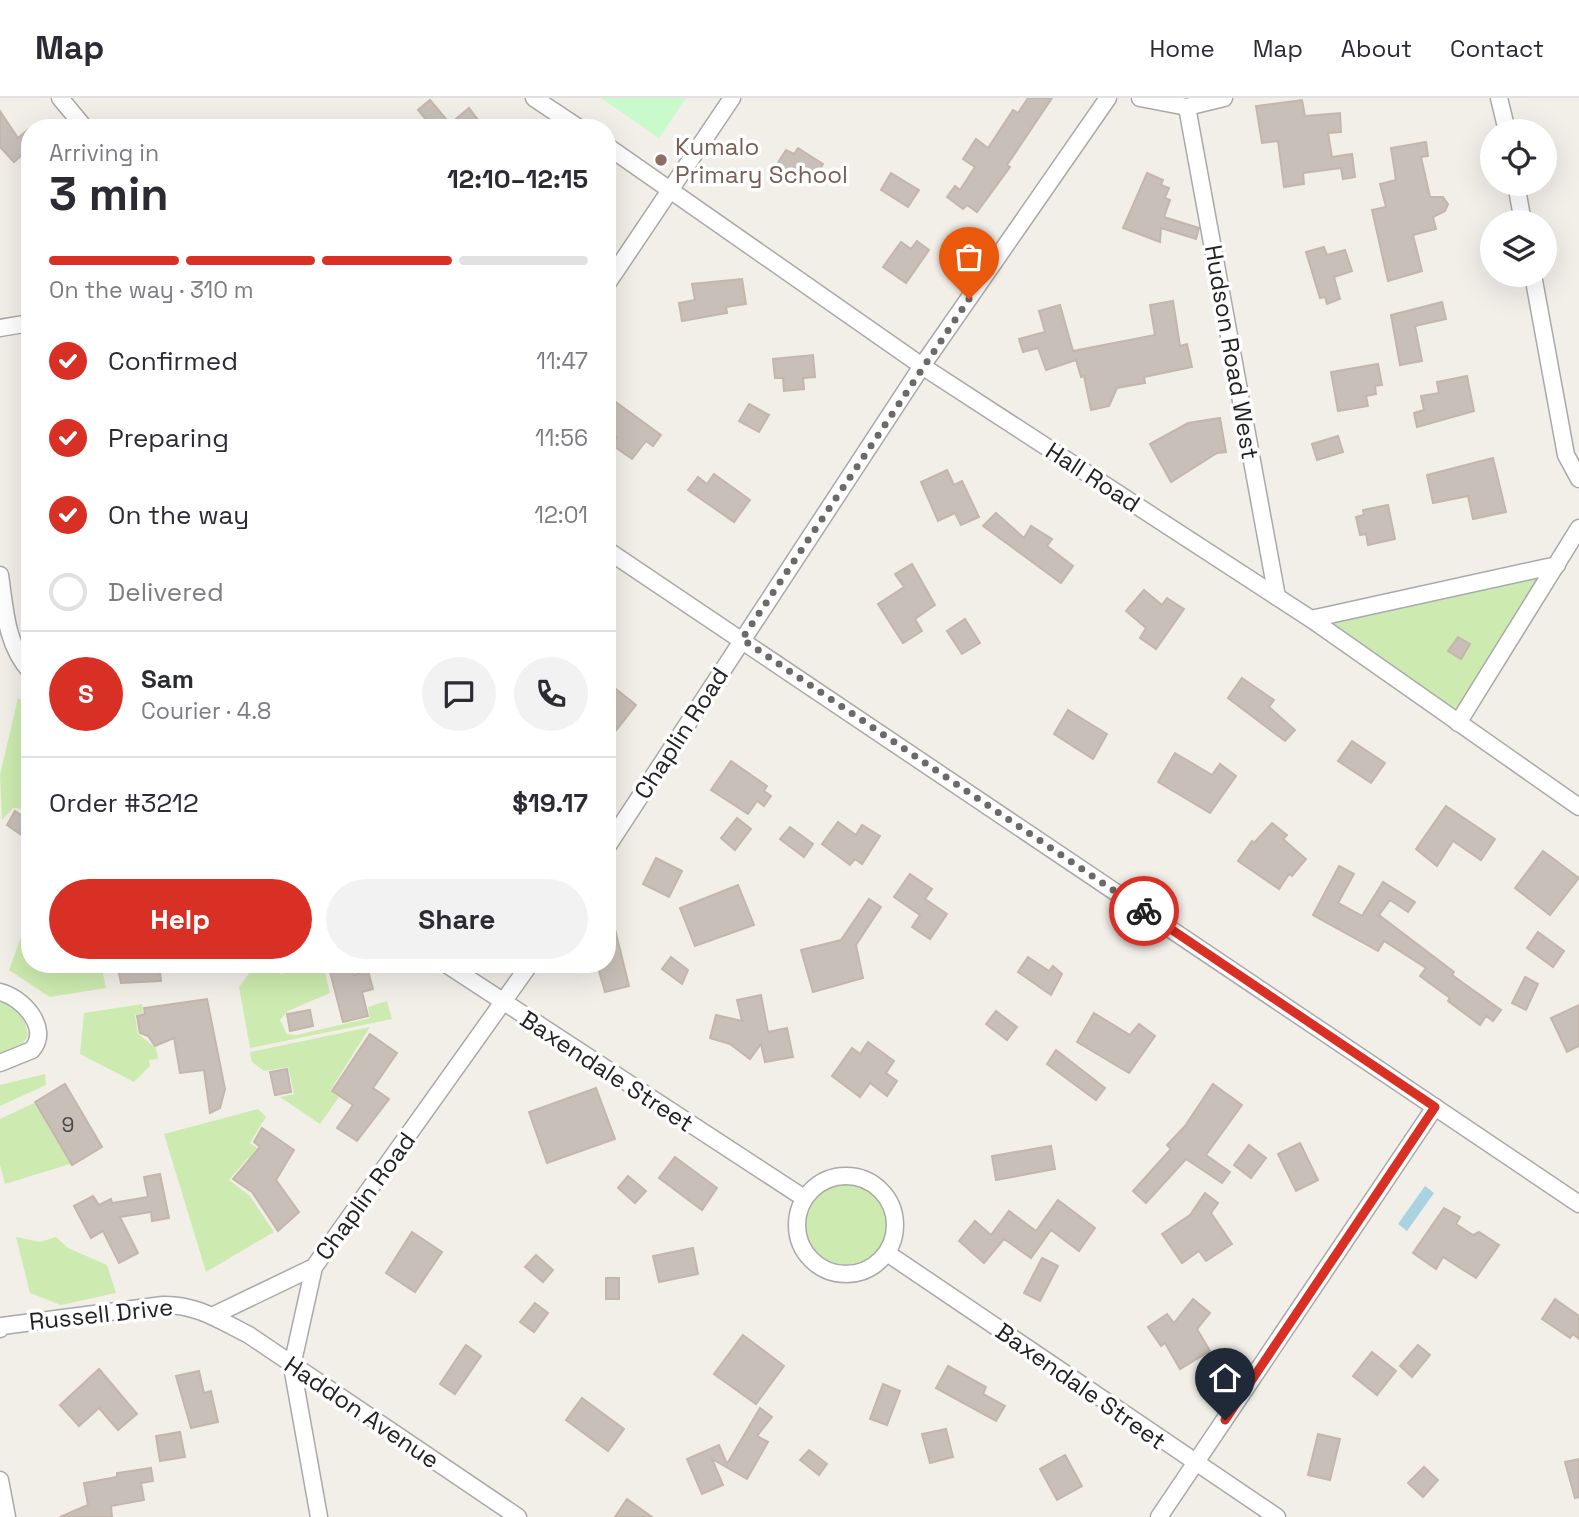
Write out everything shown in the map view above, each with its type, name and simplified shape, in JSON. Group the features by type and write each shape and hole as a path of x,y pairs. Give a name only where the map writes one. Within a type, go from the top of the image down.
{"street":[{"path":"60,98 78,119"},
{"path":"534,98 566,119"},
{"path":"616,271 732,98"},
{"name":"Chaplin Road","path":"616,833 922,366 1108,98"},
{"path":"1140,98 1186,107 1224,98"},
{"path":"1499,98 1504,119"},
{"name":"Hudson Road West","path":"1186,107 1277,597"},
{"name":"Hall Road","path":"616,152 922,366 1311,619 1579,807"},
{"path":"1535,287 1566,455 1579,479"},
{"path":"0,328 21,324"},
{"path":"1458,723 1579,527"},
{"path":"616,556 1579,1204"},
{"path":"1311,619 1558,565"},
{"path":"0,575 5,636 21,661"},
{"name":"Baxendale Street","path":"459,973 502,1004 804,1198"},
{"name":"Chaplin Road","path":"207,1314 314,1267 524,973"},
{"path":"0,992 13,995 25,1004 37,1028 37,1037 32,1050 0,1063"},
{"path":"1159,1517 1435,1107"},
{"path":"836,1176 855,1177 873,1184 887,1197 895,1215 895,1235 887,1253 874,1266 856,1274 837,1274 819,1267 805,1253 797,1235 797,1216 804,1198 818,1184 836,1176"},
{"name":"Baxendale Street","path":"887,1253 1277,1517"},
{"path":"314,1267 292,1366 319,1517"},
{"name":"Russell Drive","path":"1,1324 183,1304 207,1314"},
{"name":"Haddon Avenue","path":"207,1314 249,1335 518,1517"},
{"path":"0,1480 6,1517"}],"green space":[{"path":"601,98 686,98 659,138"},
{"path":"1550,570 1457,719 1321,621"},
{"path":"18,698 21,700 21,808 13,808 2,820 0,775"},
{"path":"21,937 21,973 103,973 106,988 50,997 9,970"},
{"path":"249,973 325,973 330,993 288,1011 280,1020 287,1034 296,1035 370,1018 368,1007 387,1001 392,1019 250,1048 239,987"},
{"path":"0,997 8,998 24,1018 28,1036 23,1043 0,1053"},
{"path":"142,1004 143,1013 135,1015 138,1034 156,1048 158,1059 149,1060 150,1066 134,1082 80,1054 84,1013"},
{"path":"370,1027 330,1091 339,1097 320,1124 280,1097 294,1094 288,1067 264,1071 252,1062 250,1052"},
{"path":"45,1074 46,1085 0,1106 0,1085"},
{"path":"34,1103 70,1164 5,1184 0,1165 0,1119"},
{"path":"258,1109 266,1117 250,1143 269,1156 264,1163 248,1158 229,1180 250,1196 274,1232 206,1272 164,1134"},
{"path":"846,1176 865,1180 881,1190 891,1206 895,1225 891,1244 881,1260 865,1270 846,1274 827,1270 811,1260 801,1244 797,1225 801,1206 811,1190 827,1180"},
{"path":"16,1237 40,1242 56,1237 68,1248 107,1265 116,1293 61,1305 30,1293"}],"water":[{"path":"1425,1186 1434,1193 1407,1231 1398,1224"}],"building":[{"path":"1028,98 1052,98 1007,165 1010,167 977,212 967,205 963,209 947,197 955,186 960,190 975,167 963,159 976,139 988,148 1013,110 1018,113"},
{"path":"430,100 446,119 426,119 418,110"},
{"path":"1302,100 1305,116 1340,113 1341,132 1328,133 1332,157 1352,154 1355,177 1343,179 1341,168 1303,173 1304,184 1284,187 1278,141 1262,143 1256,106"},
{"path":"469,108 477,119 456,119"},
{"path":"0,111 18,138 21,136 21,156 14,162 0,147"},
{"path":"1426,142 1428,156 1421,157 1430,197 1443,197 1448,204 1445,211 1433,217 1436,229 1413,235 1422,271 1388,281 1372,210 1386,207 1380,184 1396,180 1391,148"},
{"path":"798,148 823,164 814,179 802,171 793,185 772,172 786,150 794,154"},
{"path":"891,173 919,190 908,207 881,190"},
{"path":"1147,173 1163,180 1161,185 1169,188 1165,198 1170,200 1164,217 1199,228 1196,239 1161,228 1160,242 1123,228"},
{"path":"917,241 929,250 906,283 883,267 901,242 911,249"},
{"path":"1324,247 1327,255 1345,250 1352,271 1334,277 1340,299 1327,304 1325,297 1320,298 1306,252"},
{"path":"742,279 746,304 726,307 727,313 682,321 679,303 695,300 692,284"},
{"path":"1173,301 1180,346 1187,344 1192,367 1144,377 1145,383 1117,388 1109,406 1091,410 1084,376 1081,377 1076,360 1046,370 1038,348 1023,352 1019,339 1045,332 1039,311 1060,305 1073,351 1155,335 1150,305"},
{"path":"1442,302 1446,319 1415,326 1422,361 1400,365 1391,315"},
{"path":"813,355 815,377 803,378 804,389 784,391 783,378 775,378 773,359"},
{"path":"1378,364 1382,385 1375,386 1376,394 1366,396 1368,406 1338,411 1331,372"},
{"path":"1467,376 1474,411 1417,427 1414,413 1424,410 1421,396 1439,393 1437,382"},
{"path":"616,402 661,435 653,446 646,441 632,459 616,448"},
{"path":"749,404 769,415 759,432 739,421"},
{"path":"1220,418 1226,452 1217,453 1171,482 1150,444 1188,423"},
{"path":"1338,436 1343,452 1317,460 1312,444"},
{"path":"1493,458 1506,512 1473,519 1468,496 1433,503 1427,475"},
{"path":"947,470 954,485 962,481 979,517 961,525 955,513 938,521 921,482"},
{"path":"714,474 750,500 734,522 688,490 698,477 707,484"},
{"path":"1388,505 1395,539 1368,545 1366,534 1360,535 1356,517 1364,515 1363,510"},
{"path":"996,513 1024,538 1031,526 1052,539 1047,546 1073,566 1061,583 983,526"},
{"path":"912,564 935,605 915,619 922,631 903,643 878,604 904,587 895,574"},
{"path":"1144,590 1162,605 1167,598 1184,609 1156,649 1140,638 1146,628 1126,611"},
{"path":"965,619 980,643 962,654 947,631"},
{"path":"1458,637 1470,644 1461,659 1448,651"},
{"path":"1242,678 1274,700 1269,707 1295,730 1285,741 1228,698"},
{"path":"616,689 636,705 616,731"},
{"path":"1068,710 1107,734 1093,759 1054,734"},
{"path":"1352,741 1385,763 1371,783 1338,761"},
{"path":"1175,753 1212,775 1220,764 1236,776 1210,813 1158,782"},
{"path":"731,761 767,786 764,791 771,796 764,806 757,801 748,814 711,790"},
{"path":"1446,806 1495,839 1481,860 1453,841 1437,866 1416,849"},
{"path":"15,811 21,815 21,835 7,825"},
{"path":"737,818 751,829 735,850 721,838"},
{"path":"838,822 856,835 862,825 880,836 862,864 855,859 850,865 822,844"},
{"path":"1272,823 1287,835 1283,839 1306,859 1292,876 1289,874 1279,889 1238,861 1252,841 1254,843"},
{"path":"790,827 813,844 804,857 780,839"},
{"path":"1543,851 1579,878 1550,915 1515,888"},
{"path":"656,858 682,871 669,897 643,884"},
{"path":"1339,866 1354,874 1338,903 1362,916 1383,882 1415,902 1408,912 1390,900 1379,915 1454,972 1452,975 1501,1010 1493,1021 1486,1016 1480,1025 1420,976 1426,968 1384,941 1378,951 1313,915"},
{"path":"910,874 932,889 925,899 947,914 930,939 912,927 920,915 894,897"},
{"path":"738,885 754,925 695,946 680,908"},
{"path":"869,899 881,907 856,945 863,978 813,992 801,950 841,940"},
{"path":"1538,932 1564,951 1553,967 1527,948"},
{"path":"616,933 629,986 605,992 600,973 616,973"},
{"path":"671,957 688,970 682,984 662,969"},
{"path":"1028,957 1049,971 1053,966 1062,974 1051,995 1018,972"},
{"path":"119,973 160,973 161,981 121,983"},
{"path":"330,973 369,973 373,989 362,992 368,1016 343,1022"},
{"path":"1525,977 1538,984 1526,1010 1512,1003"},
{"path":"761,995 768,1032 787,1028 793,1057 765,1062 761,1044 750,1059 730,1044 710,1038 716,1015 742,1021 737,1000"},
{"path":"207,999 225,1089 220,1108 210,1113 204,1070 180,1073 174,1038 155,1046 148,1036 140,1033 137,1016 145,1014 144,1008"},
{"path":"1579,1005 1579,1046 1567,1052 1551,1018"},
{"path":"310,1010 313,1026 290,1031 287,1014"},
{"path":"996,1011 1017,1027 1007,1040 986,1024"},
{"path":"1094,1013 1130,1035 1139,1024 1155,1036 1129,1073 1077,1042"},
{"path":"370,1034 397,1053 373,1088 389,1099 357,1141 337,1128 353,1105 332,1091"},
{"path":"868,1042 894,1061 886,1073 897,1081 887,1096 870,1083 860,1097 832,1076 852,1048 860,1054"},
{"path":"1056,1050 1105,1088 1096,1100 1047,1064"},
{"path":"287,1069 291,1092 275,1095 270,1072"},
{"path":"65,1084 102,1147 72,1165 35,1102"},
{"path":"1213,1084 1242,1105 1206,1155 1230,1172 1222,1183 1186,1159 1146,1203 1133,1191 1171,1149 1167,1145 1185,1126"},
{"path":"596,1088 615,1139 547,1163 529,1112"},
{"path":"262,1128 294,1150 276,1180 299,1212 278,1231 252,1192 233,1179 260,1147 254,1142"},
{"path":"1300,1143 1318,1180 1296,1191 1278,1154"},
{"path":"1249,1145 1266,1158 1251,1178 1234,1165"},
{"path":"1051,1146 1055,1169 996,1180 992,1156"},
{"path":"675,1157 717,1188 702,1210 659,1178"},
{"path":"160,1174 169,1218 152,1221 151,1212 120,1217 138,1253 119,1263 103,1231 91,1238 74,1206 93,1196 99,1205 111,1199 112,1203 148,1197 144,1177"},
{"path":"628,1176 646,1191 635,1203 618,1188"},
{"path":"1205,1193 1218,1203 1211,1213 1232,1244 1206,1261 1199,1251 1182,1263 1162,1234 1190,1215"},
{"path":"1058,1200 1095,1228 1079,1251 1051,1230 1031,1258 1004,1239 984,1263 959,1241 975,1221 991,1235 1009,1211 1036,1231"},
{"path":"1444,1208 1460,1217 1456,1224 1473,1235 1479,1232 1499,1245 1476,1278 1443,1257 1436,1269 1413,1253"},
{"path":"412,1232 442,1252 415,1292 386,1273"},
{"path":"693,1248 698,1274 659,1282 653,1256"},
{"path":"536,1255 553,1270 543,1282 525,1267"},
{"path":"1042,1258 1058,1266 1040,1301 1024,1293"},
{"path":"606,1278 619,1278 619,1299 606,1299"},
{"path":"1193,1299 1210,1313 1197,1329 1210,1351 1180,1369 1165,1343 1161,1346 1148,1327 1167,1314 1174,1323"},
{"path":"1555,1299 1579,1316 1579,1339 1573,1334 1570,1338 1542,1319"},
{"path":"535,1303 548,1313 534,1332 520,1322"},
{"path":"743,1335 784,1366 756,1404 714,1374"},
{"path":"466,1345 481,1356 455,1394 440,1384"},
{"path":"1418,1345 1430,1355 1412,1377 1400,1366"},
{"path":"1372,1352 1396,1371 1377,1395 1353,1376"},
{"path":"948,1366 986,1387 983,1394 1005,1406 996,1421 936,1388"},
{"path":"99,1369 137,1414 118,1430 99,1408 79,1426 60,1405"},
{"path":"199,1371 204,1393 211,1391 218,1422 191,1428 176,1376"},
{"path":"883,1384 900,1391 887,1425 870,1419"},
{"path":"582,1398 624,1429 608,1451 566,1420"},
{"path":"760,1408 772,1417 757,1436 768,1442 747,1479 712,1459 723,1485 702,1494 687,1459 719,1445 727,1464"},
{"path":"946,1429 953,1457 930,1463 922,1434"},
{"path":"180,1432 185,1457 160,1461 156,1436"},
{"path":"1318,1434 1340,1439 1330,1480 1308,1475"},
{"path":"809,1450 827,1464 819,1475 800,1460"},
{"path":"1065,1455 1082,1486 1057,1500 1040,1469"},
{"path":"1579,1459 1579,1497 1575,1498 1565,1462"},
{"path":"1424,1467 1438,1480 1423,1497 1408,1483"},
{"path":"151,1468 153,1481 141,1483 144,1500 111,1506 112,1517 60,1517 88,1505 84,1483 117,1477 117,1473"},
{"path":"627,1499 652,1517 615,1517"}],"way so far":[{"path":"969,299 742,639 1144,911"}],"place":[{"name":"Kumalo Primary School","path":"661,160"}],"route":[{"path":"1144,911 1435,1107 1225,1420"}]}
